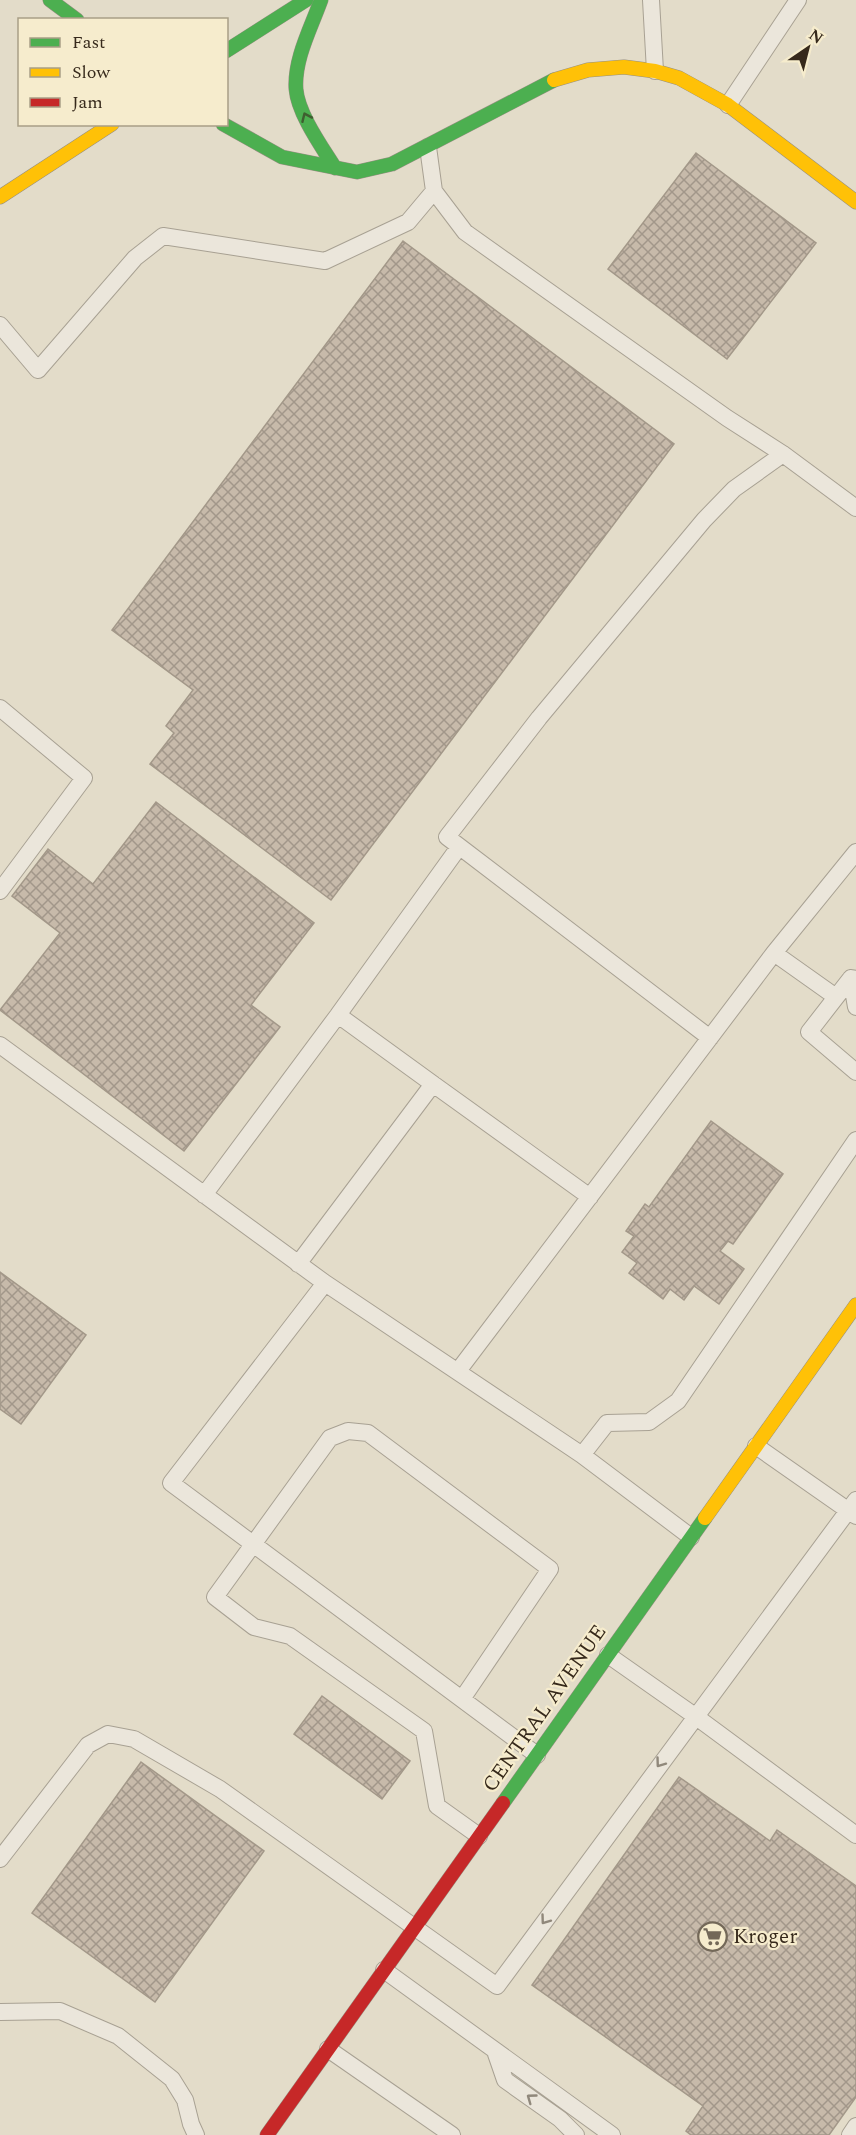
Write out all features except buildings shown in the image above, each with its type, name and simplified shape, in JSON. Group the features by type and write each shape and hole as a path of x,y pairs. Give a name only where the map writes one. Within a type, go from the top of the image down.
{"main road":[{"path":"50,0 74,18"},
{"path":"228,50 306,0"},
{"path":"321,0 298,63 295,92 309,124 335,168"},
{"path":"227,126 282,157 357,172 392,164 551,81 588,70 624,68 655,71 679,78 728,105 856,202"},
{"path":"0,197 109,126"},
{"name":"CENTRAL AVENUE","path":"267,2135 856,1305"}],"lane":[{"path":"651,0 655,71"},
{"path":"728,105 798,0"},
{"path":"428,147 434,191 465,232 727,418 783,454 856,508"},
{"path":"0,325 38,370 135,258 163,236 325,261 408,222 434,191"},
{"path":"710,1038 447,837 539,718 704,520 734,489 783,454"},
{"path":"0,708 84,778 0,891"},
{"path":"204,1195 459,847"},
{"path":"459,1371 774,953 856,852"},
{"path":"774,953 836,997"},
{"path":"853,979 809,1032 856,1072"},
{"path":"853,979 856,1007"},
{"path":"338,1015 590,1197"},
{"path":"0,1045 298,1264 582,1455 691,1537"},
{"path":"298,1264 433,1084"},
{"path":"582,1455 607,1423 649,1422 678,1401 856,1140"},
{"path":"325,1283 171,1483 537,1755"},
{"path":"462,1700 550,1569 368,1433 348,1431 330,1438 215,1597 254,1627 290,1636 424,1731 437,1806 479,1836"},
{"path":"0,1859 88,1745 108,1734 134,1740 220,1789 416,1926 497,1986 695,1716 853,1509 756,1446"},
{"path":"608,1655 856,1835"},
{"path":"384,1970 612,2135"},
{"path":"0,2012 60,2011 118,2036 172,2079 185,2100 189,2131"},
{"path":"328,2049 452,2135"},
{"path":"495,2051 505,2080 560,2119 576,2135"},
{"path":"850,2135 856,2126"}],"traffic: fast":[{"path":"50,0 74,18"},
{"path":"228,50 306,0"},
{"path":"321,0 300,55 296,89 301,109 335,168"},
{"path":"227,126 282,157 357,172 392,164 554,80"},
{"path":"503,1803 705,1518"}],"traffic: slow":[{"path":"554,80 588,70 624,67 655,71 679,78 728,105 856,202"},
{"path":"0,197 109,126"},
{"path":"705,1518 856,1305"}],"traffic: jam":[{"path":"267,2135 503,1803"}],"place":[{"name":"Kroger","path":"712,1936"}]}
